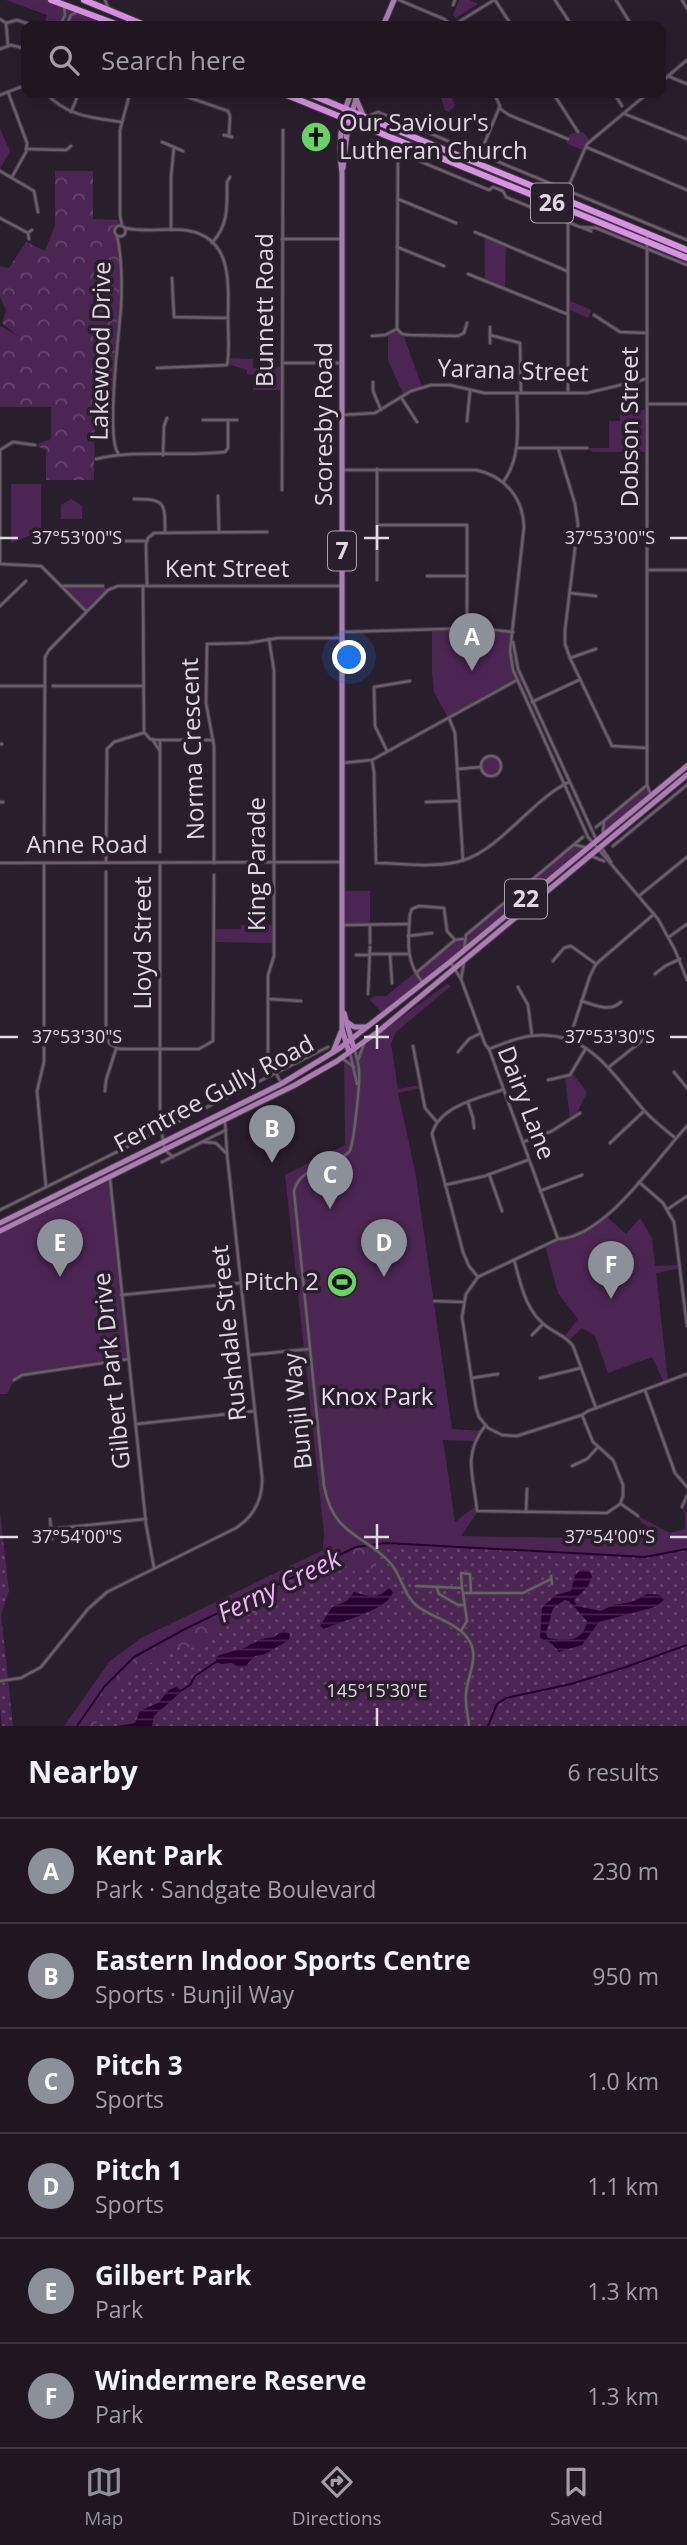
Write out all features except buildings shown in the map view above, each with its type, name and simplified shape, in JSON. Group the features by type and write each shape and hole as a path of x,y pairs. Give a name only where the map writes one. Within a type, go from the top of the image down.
{"highway":[{"path":"51,0 107,21"},
{"path":"84,0 135,21"},
{"name":"26","path":"294,98 687,258"},
{"name":"26","path":"320,98 563,199 647,241 687,250"}],"main road":[{"path":"386,21 396,0"},
{"path":"332,103 346,98"},
{"name":"Scoresby Road","path":"348,1042 342,1030 341,239 343,133 353,98"},
{"path":"356,98 365,116"},
{"path":"332,113 343,133 364,126"},
{"name":"Ferntree Gully Road","path":"597,842 649,790 657,790 687,766"},
{"name":"Ferntree Gully Road","path":"2,1225 110,1177 224,1117 295,1085 340,1059 366,1041 452,965 464,950 597,842 687,775"},
{"name":"Ferntree Gully Road","path":"224,1117 281,1084 330,1050 348,1042 423,984 464,960 590,856 599,848 597,842"},
{"name":"Scoresby Road","path":"343,1010 348,1042"},
{"path":"347,1023 354,1027 366,1027"},
{"path":"330,1050 342,1030"},
{"name":"7","path":"348,1042 352,1051"},
{"name":"Ferntree Gully Road","path":"2,1225 107,1170 164,1147"}],"street":[{"path":"105,0 109,10"},
{"path":"396,0 446,21"},
{"path":"453,5 455,0"},
{"path":"460,21 495,0 509,21"},
{"path":"555,0 569,21"},
{"path":"616,0 629,21"},
{"path":"682,0 687,8"},
{"path":"62,21 65,13 63,5"},
{"path":"68,21 71,15 80,11"},
{"path":"0,19 6,23 21,21"},
{"path":"6,23 8,46"},
{"path":"0,49 8,46 21,48"},
{"path":"687,60 668,76 687,84"},
{"path":"0,95 21,86"},
{"path":"8,92 26,138 26,149 12,177"},
{"path":"51,98 71,111 121,122"},
{"path":"71,111 77,98"},
{"name":"Lakewood Drive","path":"118,453 115,448 114,414 121,309 120,248 114,231 120,215 121,122 128,98"},
{"path":"190,98 228,111 228,136"},
{"path":"480,154 499,108 497,98"},
{"path":"556,98 578,132"},
{"path":"617,98 622,106"},
{"path":"563,199 586,147 642,98"},
{"path":"499,108 568,139"},
{"path":"365,116 377,112 687,240"},
{"path":"624,113 687,139"},
{"name":"Bunnett Road","path":"282,490 283,130"},
{"path":"397,329 398,140"},
{"path":"371,141 489,190 493,187 502,190 506,197 591,231"},
{"path":"162,142 183,151"},
{"path":"26,149 66,150 71,146"},
{"path":"171,230 174,147"},
{"path":"586,147 687,190"},
{"path":"66,150 70,155"},
{"path":"0,171 32,189 36,196 38,212"},
{"path":"212,243 223,230 226,221 227,182 230,177"},
{"path":"32,189 35,184"},
{"path":"397,199 456,223"},
{"path":"568,209 568,393"},
{"name":"Lakewood Drive","path":"120,215 124,227 120,248"},
{"path":"0,218 28,233"},
{"path":"117,226 136,231"},
{"path":"580,227 594,227 647,241 687,265"},
{"path":"28,233 32,230"},
{"path":"117,236 136,231 193,232 212,243 222,254 227,268 226,365 156,368"},
{"path":"475,232 567,271"},
{"path":"28,233 29,239"},
{"path":"282,239 341,239"},
{"name":"Dobson Street","path":"647,241 649,790"},
{"path":"397,247 444,266"},
{"path":"468,274 567,314"},
{"path":"172,278 174,317 228,318"},
{"path":"594,315 622,332 647,333"},
{"path":"397,329 407,335 458,335 464,333 467,323"},
{"path":"490,327 490,343"},
{"path":"372,336 397,329"},
{"path":"490,335 520,343 517,448 513,466 503,482"},
{"path":"282,363 341,362"},
{"name":"Yarana Street","path":"341,415 366,415 381,410 417,388 436,385 454,386 470,391 594,393 647,379"},
{"path":"373,382 373,391 381,410"},
{"path":"467,421 470,391"},
{"path":"401,397 417,422"},
{"path":"647,404 687,404"},
{"path":"163,455 164,425 167,418"},
{"path":"203,420 237,420"},
{"path":"96,459 118,453 163,455 226,452 228,420"},
{"path":"35,445 12,442 0,451 0,564 38,565 86,612 46,653 44,854"},
{"path":"517,448 587,448"},
{"path":"558,448 578,520 565,633 569,658 611,749 647,748"},
{"path":"341,470 472,469 489,473 503,482 518,499 524,517 510,659 585,831 597,842"},
{"path":"377,470 377,580"},
{"path":"218,496 219,532"},
{"path":"134,499 155,499 162,504 165,511 165,532"},
{"path":"378,525 467,525 467,628"},
{"path":"160,751 144,732 142,686 147,541 154,533 165,532 267,532"},
{"path":"122,541 147,541"},
{"path":"647,570 687,570"},
{"path":"427,576 467,576"},
{"path":"0,606 26,581"},
{"path":"61,586 103,586"},
{"name":"Kent Street","path":"86,612 113,587 342,586"},
{"path":"570,593 596,596"},
{"name":"Norma Crescent","path":"214,863 213,740 206,703 206,643 248,643 269,639 467,628 513,632"},
{"name":"King Parade","path":"269,639 274,671 274,956 269,972 268,1057 281,1084"},
{"path":"512,639 515,660 522,678 607,862"},
{"path":"569,658 596,649"},
{"path":"342,763 372,760 522,678"},
{"path":"528,704 579,680"},
{"path":"387,751 375,726 374,687 410,681"},
{"path":"0,686 44,686"},
{"path":"53,686 142,686"},
{"path":"449,717 455,733 463,861"},
{"path":"106,863 107,749 114,742 144,732"},
{"path":"152,739 213,740"},
{"path":"160,740 160,852"},
{"path":"492,756 498,759 501,766 498,774 492,776 486,775 481,767 483,761 492,756"},
{"path":"372,760 376,863 463,861 482,851 569,782"},
{"path":"458,769 481,767"},
{"path":"613,846 687,785"},
{"name":"Ferntree Gully Road","path":"596,827 649,790"},
{"path":"426,802 459,802"},
{"path":"597,842 604,821"},
{"path":"585,831 590,828"},
{"path":"464,950 464,939 470,931 583,838"},
{"path":"575,845 619,841"},
{"path":"599,848 654,914 669,937 687,980"},
{"path":"590,856 612,864"},
{"path":"639,896 687,856"},
{"name":"Anne Road","path":"0,863 342,863"},
{"path":"44,863 44,1062 37,1091 46,1187"},
{"name":"Lloyd Street","path":"160,863 161,1130 164,1147"},
{"path":"107,872 106,1037 116,1049 202,1048 214,1039 214,875"},
{"path":"423,984 408,954 410,913 414,908 441,906 446,911 447,931 455,940"},
{"path":"569,1040 596,964 654,914"},
{"path":"343,925 409,925"},
{"path":"368,994 370,925"},
{"path":"669,937 687,925"},
{"path":"408,936 432,933"},
{"path":"416,973 455,940 464,939"},
{"path":"553,961 564,948 571,946 596,964"},
{"path":"390,954 392,983"},
{"path":"356,955 408,954"},
{"path":"655,974 680,959"},
{"name":"Dairy Lane","path":"461,979 464,960"},
{"name":"Dairy Lane","path":"452,965 461,979 489,1049 558,1239"},
{"path":"518,987 528,1005 532,1036"},
{"path":"269,999 301,1001"},
{"path":"582,1001 609,1009 621,1002"},
{"path":"458,1052 469,1039 481,1033"},
{"path":"489,1049 532,1036 569,1040 586,1048 609,1067 644,1111 674,1138"},
{"path":"609,1067 648,1036"},
{"path":"358,1060 366,1041"},
{"path":"413,1046 426,1110 437,1122"},
{"path":"548,1080 570,1075 586,1048"},
{"path":"106,1091 106,1080 116,1049"},
{"name":"Ferntree Gully Road","path":"0,1210 275,1074 330,1050"},
{"name":"Bunjil Way","path":"352,1051 358,1060 359,1075 351,1148 344,1155 304,1174 296,1182 294,1191 325,1494 338,1520 397,1571 406,1593 414,1603 461,1631"},
{"name":"Bunjil Way","path":"352,1051 357,1088"},
{"path":"340,1059 348,1061 355,1068"},
{"path":"674,1072 687,1088"},
{"path":"478,1277 464,1256 432,1137 437,1122 452,1110 502,1090"},
{"path":"468,1103 474,1128"},
{"path":"610,1143 644,1111"},
{"path":"523,1142 552,1131 580,1113"},
{"name":"Rushdale Street","path":"224,1117 262,1482 256,1507"},
{"path":"687,1126 601,1221 478,1277 469,1287 463,1302 462,1317 476,1411 485,1426 502,1435 517,1436 582,1415 687,1374"},
{"name":"Ferntree Gully Road","path":"162,1162 226,1130"},
{"path":"202,1142 216,1143 227,1154"},
{"name":"Ferntree Gully Road","path":"164,1147 173,1157"},
{"path":"445,1185 489,1174 528,1160"},
{"name":"Gilbert Park Drive","path":"107,1170 110,1177 150,1559 154,1568"},
{"path":"489,1174 502,1211"},
{"path":"540,1191 582,1175"},
{"path":"639,1182 668,1209 676,1232 687,1326"},
{"path":"668,1209 687,1196"},
{"path":"514,1259 526,1299 543,1324 569,1341 596,1408"},
{"path":"121,1295 241,1283"},
{"path":"434,1301 463,1302"},
{"path":"532,1335 543,1324"},
{"path":"249,1355 309,1349"},
{"path":"13,1380 22,1375 129,1359"},
{"path":"540,1378 581,1368"},
{"path":"472,1378 498,1374"},
{"path":"645,1390 675,1473 687,1487"},
{"path":"136,1424 255,1411"},
{"path":"485,1426 474,1441 471,1456 477,1511 603,1513 620,1504 624,1488 615,1462 591,1440 582,1415"},
{"path":"572,1466 587,1459 598,1447"},
{"path":"526,1512 527,1489"},
{"path":"682,1507 687,1496"},
{"path":"620,1504 638,1516"},
{"path":"0,1681 21,1678 37,1669 96,1601 115,1587 236,1528 256,1507 262,1511"},
{"path":"50,1519 52,1539"},
{"path":"51,1529 146,1519"},
{"path":"469,1726 465,1696 473,1656 470,1642 461,1631 466,1623 462,1573 471,1574 471,1593"},
{"path":"416,1586 471,1593 523,1593 551,1580"},
{"path":"415,1581 417,1591"},
{"path":"437,1587 439,1594 458,1605 465,1605"}],"green space":[{"path":"6,0 51,0 108,21 45,21 47,15"},
{"path":"459,0 470,0 478,4 456,18 453,15"},
{"path":"441,98 452,98 455,105 449,112 445,111"},
{"path":"0,129 10,151 0,169"},
{"path":"583,132 590,141 583,150 566,143 570,134"},
{"path":"55,171 93,171 93,219 119,220 114,231 119,245 122,289 114,407 95,407 94,480 46,480 46,450 35,445 51,439 51,407 0,407 0,326 18,336 2,323 6,310 0,297 0,266 9,268 26,242 45,251 55,226"},
{"path":"485,237 506,246 505,289 485,281"},
{"path":"567,300 592,310 588,318 567,309"},
{"path":"397,329 403,334 422,387 404,395 388,361 388,333"},
{"path":"228,358 253,359 253,368 282,367 282,390 253,390 253,375 247,374 247,370 227,364"},
{"path":"620,410 647,410 647,452 593,452 587,448 609,448 609,421 620,421"},
{"path":"11,484 41,484 41,531 11,543"},
{"path":"71,499 82,506 82,519 61,519 61,505"},
{"path":"61,586 103,586 108,590 86,612"},
{"path":"477,628 513,632 510,659 517,680 448,718 434,692 432,630"},
{"path":"491,756 498,759 501,766 498,773 491,776 484,773 481,766 484,759"},
{"path":"647,785 651,795 603,836 604,821"},
{"path":"575,845 588,848 383,1014 370,1000 374,996 386,996 455,940 464,938"},
{"path":"343,891 370,891 370,925 343,925"},
{"path":"241,925 274,925 274,943 214,942 214,929 241,929"},
{"name":"Knox Park","path":"447,984 451,986 396,1032 391,1044 398,1089 421,1085 421,1088 398,1093 415,1171 452,1429 482,1431 474,1441 443,1440 455,1522 477,1505 478,1511 461,1536 625,1539 659,1535 641,1522 638,1516 670,1533 685,1529 682,1507 687,1513 687,1548 645,1557 386,1543 356,1547 185,1629 134,1657 109,1682 77,1726 64,1726 110,1661 141,1638 323,1550 324,1533 285,1175 345,1145 344,1063"},
{"path":"572,1073 587,1092 576,1115 570,1118 565,1077"},
{"path":"110,1177 129,1359 22,1375 14,1380 7,1394 0,1394 0,1231"},
{"path":"607,1217 626,1234 640,1218 652,1238 655,1266 680,1265 681,1268 656,1273 668,1382 664,1383 652,1357 608,1373 595,1336 582,1328 569,1340 564,1337 578,1319 558,1293 545,1246"},
{"path":"0,1513 9,1591 1,1614 13,1726 2,1726 0,1707"},
{"path":"358,1543 367,1549 376,1568 357,1569 353,1572 346,1567 302,1584 243,1619 217,1630 205,1649 173,1649 135,1672 118,1693 106,1698 95,1726 73,1726 125,1657"},
{"path":"386,1543 645,1557 687,1548 687,1726 77,1726 127,1662 361,1546"}],"shaded area":[{"path":"580,1570 588,1570 592,1576 588,1586 574,1600 577,1606 601,1611 613,1605 632,1602 647,1594 660,1595 664,1600 655,1607 599,1622 582,1645 559,1652 552,1644 540,1638 542,1607 556,1595 571,1591 575,1576","holes":["565,1600 587,1621 585,1628 573,1639 548,1638 546,1634 553,1608"]},
{"path":"389,1588 393,1592 389,1598 373,1610 324,1629 320,1626 332,1607 347,1601 354,1592 377,1596"},
{"path":"284,1630 290,1634 289,1640 265,1654 255,1656 245,1667 216,1662 216,1657 220,1655 244,1648 261,1639 274,1637"},
{"path":"176,1687 182,1691 154,1716 152,1726 118,1726 135,1723 140,1711 158,1703 169,1690"}],"waterway":[{"name":"Ferny Creek","path":"77,1726 104,1687 134,1657 185,1629 356,1547 386,1543 645,1557 687,1549"},
{"path":"488,1726 497,1704 506,1698 571,1684 687,1645"},
{"path":"182,1690 190,1685 195,1676 216,1662"}],"place":[{"name":"Our Saviour's Lutheran Church","path":"316,137"},
{"name":"Kent Park","path":"472,671"},
{"name":"Eastern Indoor Sports Centre","path":"272,1163"},
{"name":"Pitch 3","path":"330,1209"},
{"name":"Gilbert Park","path":"60,1277"},
{"name":"Pitch 1","path":"384,1277"},
{"name":"Pitch 2","path":"342,1282"},
{"name":"Windermere Reserve","path":"611,1299"}]}
